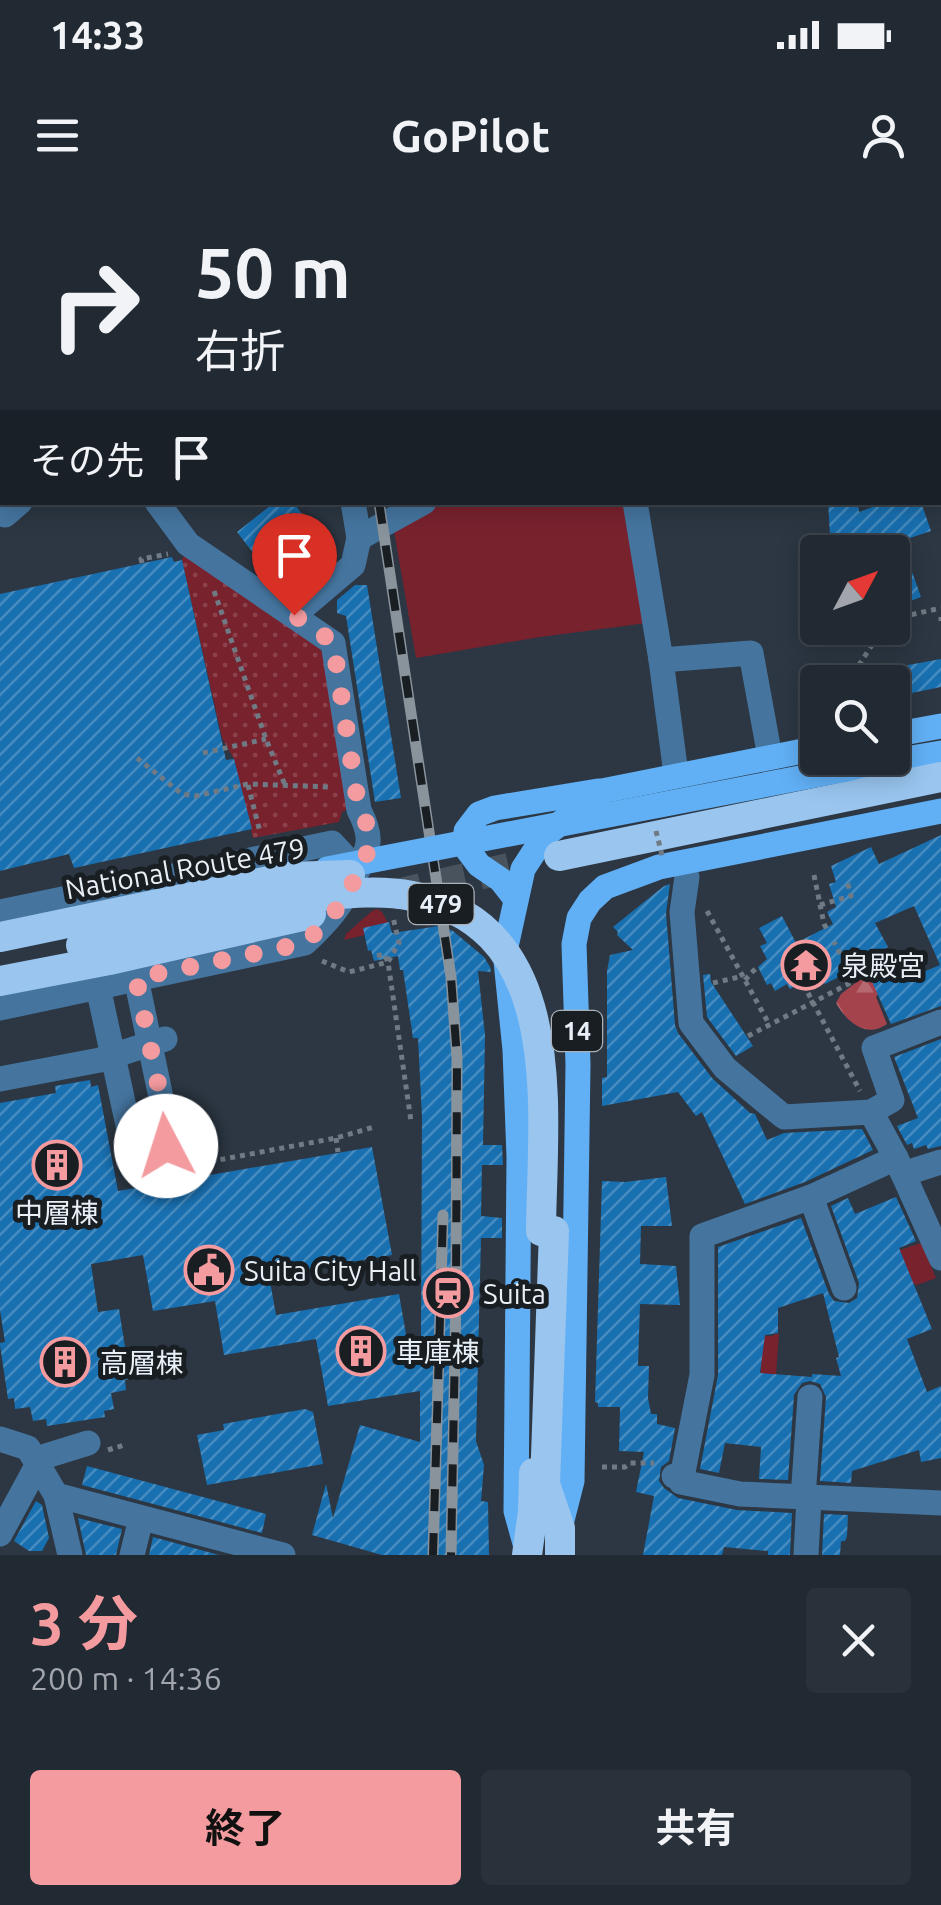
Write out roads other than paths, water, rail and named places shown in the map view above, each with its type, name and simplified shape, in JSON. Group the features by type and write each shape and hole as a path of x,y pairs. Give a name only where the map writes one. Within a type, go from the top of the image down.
{"highway":[{"path":"560,856 941,777"},
{"name":"National Route 479","path":"0,963 78,933 288,877 360,875 430,883 465,894 505,924 531,958 550,1012 554,1038 556,1071 538,1230 545,1484 560,1541"},
{"name":"National Route 479","path":"0,937 78,933 360,892 431,900 455,910 501,947 534,1015 542,1071 533,1512 528,1554"},
{"path":"0,981 310,914"}],"main road":[{"path":"910,731 941,726"},
{"name":"14","path":"538,1230 520,1157 515,1050 504,950 522,869 545,835 602,790 800,751"},
{"path":"288,877 941,753"},
{"path":"515,898 467,849 466,830 480,814 495,808 602,790"},
{"name":"14","path":"560,1541 572,1481 578,1064 574,944 579,918 605,887 659,867 941,811"}],"street":[{"path":"0,1008 305,943 345,899 370,847 366,822 359,810 333,642 188,544 158,505"},
{"path":"294,615 353,565 359,538 354,505"},
{"path":"359,538 419,505"},
{"path":"635,505 676,774"},
{"path":"661,660 750,653 770,756"},
{"path":"0,912 332,844 346,835 359,810"},
{"path":"332,844 345,857 354,878"},
{"path":"687,876 682,912 691,1023 725,1068 784,1117 871,1112 892,1100 874,1048 941,1022"},
{"path":"98,987 132,1139 140,1152 154,1154 166,1146 168,1132 159,1041 136,978"},
{"path":"0,1079 100,1060 159,1041"},
{"path":"871,1112 941,1258"},
{"path":"941,1162 899,1166 702,1236 702,1374 669,1472 681,1482 740,1494 941,1503"},
{"path":"811,1197 844,1288"},
{"path":"806,1555 810,1397"},
{"path":"0,1440 28,1448 38,1464 56,1495 70,1555"},
{"path":"0,1534 38,1464 46,1456 88,1443"},
{"path":"56,1495 283,1555"},
{"path":"132,1555 141,1519"}],"tunnel":[{"path":"392,895 513,867"}],"railway":[{"path":"379,505 451,977 457,1058 451,1555"},
{"path":"433,1555 443,1215"}],"place":[{"name":"泉殿宮","path":"806,965"},
{"name":"中層棟","path":"57,1165"},
{"name":"Suita City Hall","path":"209,1270"},
{"name":"Suita","path":"448,1293"},
{"name":"車庫棟","path":"361,1351"},
{"name":"高層棟","path":"65,1362"}]}
